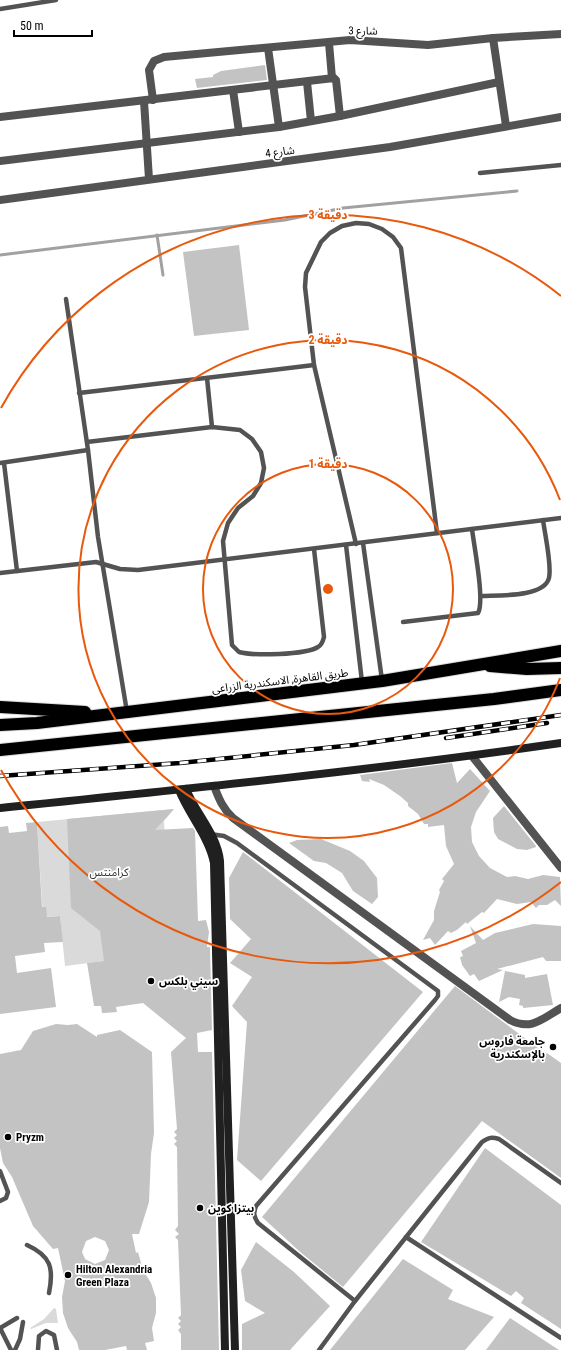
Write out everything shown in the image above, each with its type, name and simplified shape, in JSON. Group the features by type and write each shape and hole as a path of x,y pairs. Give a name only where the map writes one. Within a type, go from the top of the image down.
{"highway":[{"name":"طريق القاهرة, الاسكندرية الزراعى","path":"0,725 37,723 362,684 561,651"},
{"path":"478,664 516,669 561,668"},
{"path":"0,750 494,699 561,690"},
{"path":"0,707 108,714"}],"street":[{"name":"شارع 3","path":"148,100 150,70 154,61 164,57 350,40 428,45 493,38 561,34"},
{"path":"493,38 506,126"},
{"path":"329,43 332,78 336,80 340,116"},
{"path":"268,48 279,127"},
{"path":"0,118 332,78"},
{"path":"307,82 311,121"},
{"path":"0,161 279,127 340,116 499,82"},
{"path":"233,90 239,132"},
{"path":"148,100 147,143 149,179"},
{"name":"شارع 4","path":"0,200 390,147 561,117"},
{"path":"0,808 214,786 472,756 561,744"},
{"path":"472,756 561,868"},
{"path":"214,786 225,811 233,818 510,1020 526,1025 534,1024 561,1008"},
{"path":"183,789 191,815 207,834 214,868 235,1350"},
{"path":"222,1035 225,1350"}],"lane":[{"path":"0,9 56,0"},
{"path":"480,173 561,165"},
{"path":"356,544 314,365 305,287 306,273 321,242 330,233 342,226 356,223 369,224 382,229 393,237 401,248 438,533"},
{"path":"66,298 87,442 95,515 127,712"},
{"path":"80,393 314,365"},
{"path":"207,378 212,427"},
{"path":"87,442 212,427 240,430 252,439 261,452 264,468 261,483 253,496 238,508 228,523 223,541 233,648 242,653 260,654 297,652 319,646 324,637 314,549"},
{"path":"17,571 2,463 88,450"},
{"path":"0,573 93,562 104,564 120,570 134,570 561,518"},
{"path":"480,596 532,592 544,586 548,580 549,570 543,520"},
{"path":"403,622 478,613 481,608 472,529"},
{"path":"363,543 382,681"},
{"path":"346,545 362,684"},
{"path":"207,834 224,836 237,843 438,991 436,1000 256,1206 254,1212 258,1223 355,1301"},
{"path":"319,1350 355,1301 482,1142 487,1138 494,1137 500,1140 561,1183"},
{"path":"0,1171 8,1192 6,1198 0,1201"},
{"path":"406,1237 561,1338"},
{"path":"27,1245 40,1252 50,1265 52,1278 49,1293"},
{"path":"11,1350 0,1328 17,1318"},
{"path":"15,1350 20,1339 22,1322"},
{"path":"38,1350 39,1336 46,1331 54,1336 58,1350"}],"green space":[{"name":"كرامنتس","path":"174,809 164,821 169,922 104,961 65,966 60,916 43,917 37,822"},
{"path":"54,1308 56,1309 58,1323 46,1323 31,1329 30,1328 44,1319"}],"building":[{"path":"265,65 267,80 197,88 195,79 213,77 213,75 221,71"},
{"path":"239,245 249,330 194,336 183,252"},
{"path":"452,763 457,783 470,769 490,791 476,812 471,827 472,842 479,856 490,868 507,877 515,876 528,879 543,875 560,877 561,906 555,900 547,905 539,905 536,908 531,902 517,904 497,899 484,913 482,912 467,924 466,922 451,933 448,931 435,945 430,938 423,940 434,920 434,911 440,892 439,890 444,881 442,879 454,864 446,846 444,825 428,827 428,824 424,824 418,814 408,806 408,803 400,796 384,785 369,779 370,782 362,781 360,775"},
{"path":"504,806 536,847 527,850 517,849 498,839 494,832 493,818"},
{"path":"174,809 155,830 193,828 195,831 198,921 206,920 209,932 207,947 210,947 212,1030 197,1033 198,1052 212,1052 219,1350 181,1350 181,1334 178,1330 181,1327 178,1324 181,1321 178,1318 181,1315 178,1240 175,1237 179,1234 175,1230 178,1226 177,1147 174,1144 177,1141 174,1138 177,1135 174,1132 177,1129 171,1052 186,1038 143,1003 116,1007 117,1012 104,1013 102,1013 101,1006 94,1006 87,963 104,961 100,931 71,908 67,819"},
{"path":"37,822 42,907 46,907 47,917 60,916 63,942 44,943 45,952 15,956 17,973 51,968 56,1007 0,1014 0,827 8,826 9,833 27,831 26,823"},
{"path":"321,839 350,851 364,861 377,878 378,897 372,904 353,891 342,873 326,863 314,861 289,843 297,840"},
{"path":"243,852 423,992 261,1181 237,1160 247,1022 232,1006 252,977 230,963 251,939 230,919 229,878"},
{"path":"533,924 561,926 561,961 546,961 543,957 497,969 503,970 479,981 474,974 470,976 462,965 460,957 463,956 461,951 476,943 470,926 483,940 495,933"},
{"path":"505,971 525,975 525,978 547,974 553,1005 523,1008 523,1006 519,1005 520,999 509,997 499,1002"},
{"path":"455,986 546,1054 547,1053 561,1063 561,1178 482,1121 343,1287 299,1251 262,1217"},
{"path":"56,1024 77,1024 97,1037 97,1035 120,1030 152,1052 154,1133 151,1154 149,1202 139,1234 132,1234 136,1253 138,1252 143,1270 151,1283 156,1298 156,1313 152,1328 154,1341 145,1343 147,1350 127,1350 126,1346 105,1350 79,1350 77,1342 68,1328 63,1313 62,1297 65,1281 58,1248 53,1249 33,1226 12,1177 3,1163 0,1148 0,1054 21,1050 33,1031","holes":["95,1237 105,1241 109,1250 105,1260 95,1264 85,1259 82,1252 86,1241"]},
{"path":"485,1148 561,1205 561,1329 521,1303 524,1298 516,1291 511,1296 421,1242"},
{"path":"256,1242 294,1272 330,1306 290,1350 242,1350 242,1324 265,1313 245,1301 241,1270"},
{"path":"403,1259 453,1290 448,1299 494,1317 465,1350 330,1350"},
{"path":"510,1318 559,1350 486,1350"}],"waterway":[{"path":"0,255 285,220 343,208 517,191"},
{"path":"157,235 163,275"}],"railway":[{"path":"0,776 180,763 354,745 561,715"},
{"path":"446,738 547,723"}],"place":[{"name":"سيني بلكس","path":"151,981"},
{"name":"جامعة فاروس بالإسكندرية","path":"553,1047"},
{"name":"Pryzm","path":"8,1137"},
{"name":"بيتزا كوين","path":"200,1208"},
{"name":"Hilton Alexandria Green Plaza","path":"68,1275"}]}
